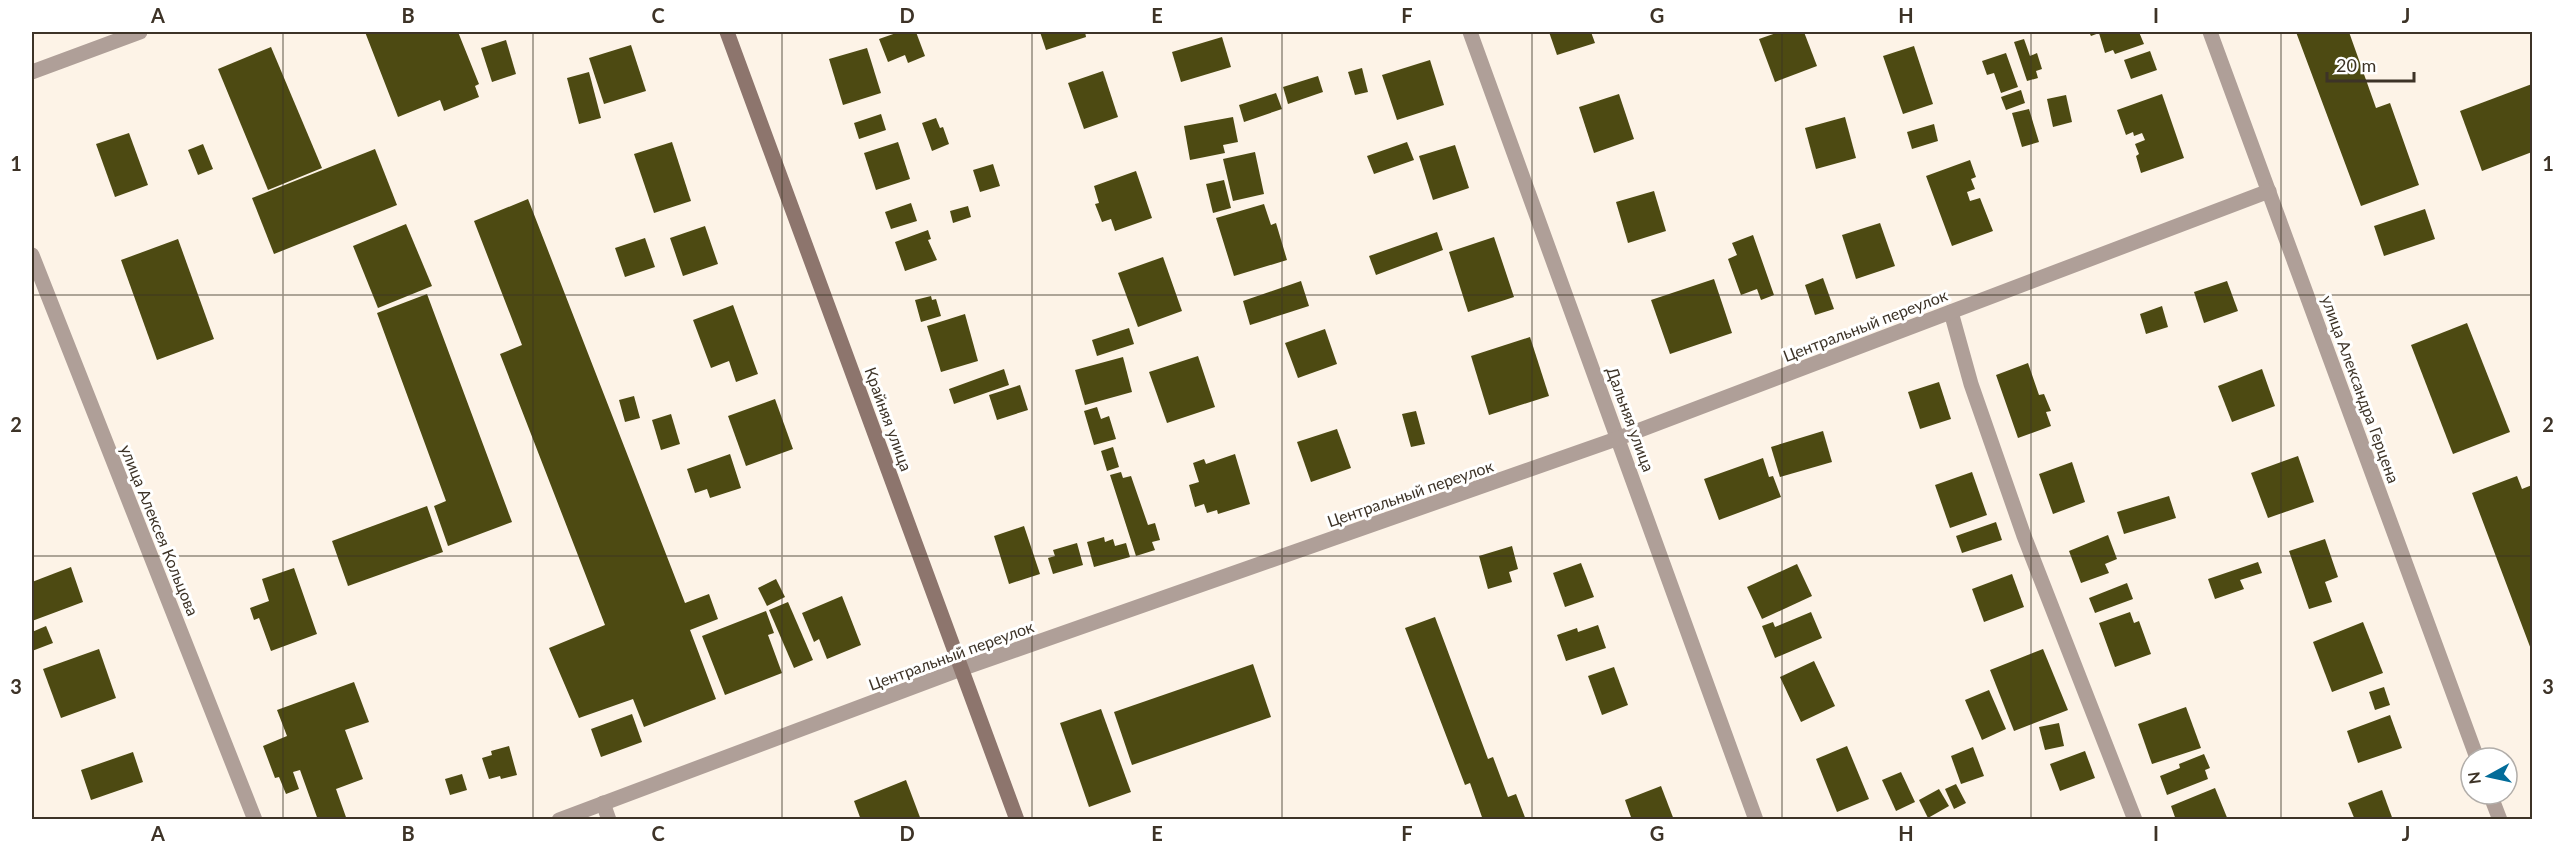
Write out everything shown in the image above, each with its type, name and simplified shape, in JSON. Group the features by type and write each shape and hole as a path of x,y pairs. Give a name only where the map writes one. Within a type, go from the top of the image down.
{"main road":[{"name":"Крайняя улица","path":"727,32 1017,819"}],"street":[{"path":"32,72 140,32"},
{"name":"Дальняя улица","path":"1470,32 1756,819"},
{"name":"улица Александра Герцена","path":"2210,32 2473,746"},
{"name":"Центральный переулок","path":"559,819 962,669 1619,438 2269,191"},
{"name":"улица Алексея Кольцова","path":"32,255 255,819"},
{"path":"1951,312 1971,384 2024,536 2135,819"},
{"path":"603,803 609,819"}],"building":[{"path":"365,32 458,32 479,84 475,86 479,97 444,111 440,100 398,117"},
{"path":"899,32 916,32 925,56 908,63 905,55 888,62 879,39"},
{"path":"1040,32 1085,32 1086,37 1046,50"},
{"path":"1549,32 1591,32 1595,43 1557,55"},
{"path":"1779,32 1804,32 1817,66 1775,82 1759,39"},
{"path":"2089,32 2139,32 2144,44 2115,54 2113,50 2105,53 2099,33 2091,36"},
{"path":"2296,32 2349,32 2376,108 2390,103 2419,185 2361,206"},
{"path":"1222,37 1231,67 1181,82 1172,52"},
{"path":"2024,39 2030,56 2037,53 2042,69 2036,71 2038,78 2027,81 2014,42"},
{"path":"506,40 516,74 492,82 481,48"},
{"path":"631,45 646,91 604,104 589,58"},
{"path":"1914,46 1933,104 1903,114 1883,56"},
{"path":"271,47 322,168 268,190 218,69"},
{"path":"867,48 881,93 843,105 829,59"},
{"path":"2150,51 2157,70 2131,79 2124,60"},
{"path":"2006,53 2018,87 2001,93 1994,73 1987,75 1982,61"},
{"path":"1430,60 1444,105 1397,120 1382,75"},
{"path":"1362,68 1368,92 1355,95 1348,72"},
{"path":"1103,71 1118,117 1084,129 1068,83"},
{"path":"589,72 601,118 579,124 567,78"},
{"path":"1318,76 1323,92 1288,104 1283,87"},
{"path":"2532,84 2532,152 2482,171 2460,111"},
{"path":"2021,90 2025,103 2006,110 2001,97"},
{"path":"1276,93 1282,109 1244,122 1239,105"},
{"path":"1619,94 1634,139 1594,153 1579,107"},
{"path":"2162,94 2184,158 2141,173 2136,156 2139,154 2135,144 2145,140 2142,133 2134,136 2133,132 2126,135 2117,110"},
{"path":"2066,95 2072,122 2053,127 2047,99"},
{"path":"2029,109 2039,142 2022,147 2012,113"},
{"path":"881,114 886,130 859,139 854,123"},
{"path":"1233,117 1238,142 1223,145 1225,153 1190,160 1184,126"},
{"path":"1845,117 1856,158 1816,169 1805,128"},
{"path":"936,118 940,128 943,127 949,144 932,151 922,123"},
{"path":"1934,124 1938,141 1912,149 1907,132"},
{"path":"129,133 148,185 115,197 96,144"},
{"path":"672,142 691,201 654,213 634,154"},
{"path":"898,142 910,179 876,190 864,153"},
{"path":"1407,142 1414,160 1374,174 1367,156"},
{"path":"203,144 213,169 198,175 188,150"},
{"path":"1455,145 1469,188 1433,200 1419,156"},
{"path":"375,149 397,205 274,254 252,198"},
{"path":"1255,152 1264,194 1233,201 1223,159"},
{"path":"1970,160 1976,177 1971,179 1975,189 1967,192 1970,201 1980,198 1993,231 1952,246 1926,176"},
{"path":"993,164 1000,186 980,192 973,170"},
{"path":"1136,171 1152,218 1115,231 1111,219 1102,222 1095,204 1099,203 1094,186"},
{"path":"1224,180 1231,208 1213,213 1206,184"},
{"path":"1654,191 1666,231 1628,243 1616,202"},
{"path":"528,199 685,603 709,594 718,619 690,630 716,699 644,727 633,699 579,718 549,648 605,625 500,354 522,345 474,221"},
{"path":"911,203 917,221 891,229 885,212"},
{"path":"1264,204 1271,225 1276,223 1287,260 1234,276 1216,218"},
{"path":"968,206 971,217 953,223 950,211"},
{"path":"2425,209 2435,239 2384,256 2374,226"},
{"path":"1880,223 1895,266 1856,279 1842,235"},
{"path":"406,224 432,286 378,308 353,246"},
{"path":"705,226 718,264 683,276 670,238"},
{"path":"928,230 931,239 928,240 937,260 905,271 895,242"},
{"path":"1437,232 1443,250 1376,275 1369,256"},
{"path":"1753,235 1774,295 1761,300 1757,289 1741,295 1728,259 1737,255 1732,243"},
{"path":"1494,237 1514,297 1468,312 1449,252"},
{"path":"645,238 655,267 625,277 615,248"},
{"path":"178,239 214,339 157,360 121,260"},
{"path":"1163,257 1182,311 1138,327 1118,273"},
{"path":"1823,278 1834,309 1815,315 1805,285"},
{"path":"1714,279 1732,333 1670,354 1651,300"},
{"path":"1301,281 1309,306 1250,325 1243,301"},
{"path":"2227,281 2238,311 2204,323 2194,292"},
{"path":"427,294 512,522 448,546 434,506 446,501 377,313"},
{"path":"931,296 932,300 936,299 941,316 921,322 915,300"},
{"path":"733,305 758,374 736,382 729,361 711,368 693,320"},
{"path":"2162,306 2168,327 2146,334 2140,314"},
{"path":"965,314 978,361 941,372 927,326"},
{"path":"2467,323 2510,432 2453,454 2411,345"},
{"path":"1129,328 1134,344 1097,356 1092,340"},
{"path":"1325,329 1337,364 1298,378 1285,343"},
{"path":"1530,337 1549,396 1489,415 1471,356"},
{"path":"1198,356 1215,407 1167,423 1149,372"},
{"path":"1123,357 1132,392 1085,405 1075,370"},
{"path":"2028,363 2039,395 2044,394 2051,411 2046,412 2051,426 2018,438 1996,375"},
{"path":"1004,369 1009,385 954,404 949,389"},
{"path":"2262,369 2275,406 2232,422 2218,386"},
{"path":"1939,382 1951,419 1920,429 1908,392"},
{"path":"1020,385 1028,410 997,420 989,395"},
{"path":"634,396 640,418 625,422 619,400"},
{"path":"775,399 793,449 746,466 728,416"},
{"path":"1097,407 1101,419 1109,416 1116,439 1094,445 1084,411"},
{"path":"1416,411 1425,444 1411,447 1402,414"},
{"path":"671,414 680,444 661,450 652,420"},
{"path":"1337,429 1351,468 1311,482 1297,442"},
{"path":"1823,431 1832,462 1780,477 1771,447"},
{"path":"1113,447 1119,467 1107,471 1101,451"},
{"path":"730,454 741,488 710,498 707,489 695,493 687,469"},
{"path":"1235,454 1250,504 1218,514 1217,510 1207,513 1204,504 1195,507 1189,485 1199,482 1193,463 1204,459 1206,464"},
{"path":"2298,456 2314,502 2268,518 2251,473"},
{"path":"1763,458 1769,477 1773,476 1781,497 1719,520 1704,479"},
{"path":"2072,462 2085,502 2053,514 2039,474"},
{"path":"1121,472 1123,478 1131,476 1148,525 1155,523 1160,540 1152,542 1155,550 1136,556 1110,475"},
{"path":"1972,472 1987,515 1950,528 1935,485"},
{"path":"2517,476 2522,489 2532,485 2532,652 2472,493"},
{"path":"2169,496 2176,518 2124,534 2117,512"},
{"path":"427,506 443,552 348,586 332,541"},
{"path":"1996,522 2002,540 1962,553 1956,536"},
{"path":"1024,526 1040,574 1009,584 994,536"},
{"path":"2108,535 2117,559 2105,564 2109,573 2081,583 2069,551"},
{"path":"1104,537 1105,542 1113,539 1115,546 1126,543 1130,557 1094,567 1087,542"},
{"path":"2325,539 2338,577 2325,582 2332,602 2309,609 2289,551"},
{"path":"1077,543 1083,565 1053,574 1048,558 1055,556 1053,550"},
{"path":"1512,546 1518,569 1509,572 1512,582 1488,589 1479,556"},
{"path":"2258,562 2262,573 2240,580 2244,589 2215,599 2208,579"},
{"path":"1581,563 1594,597 1565,607 1553,573"},
{"path":"1797,564 1812,596 1762,619 1747,587"},
{"path":"71,567 83,602 32,621 32,582"},
{"path":"294,568 317,634 271,651 259,618 254,620 250,608 269,601 262,579"},
{"path":"2012,574 2024,607 1984,622 1972,589"},
{"path":"776,579 785,597 767,606 758,588"},
{"path":"2127,583 2133,599 2095,613 2089,598"},
{"path":"842,596 861,645 827,659 819,639 814,642 802,613"},
{"path":"788,602 813,660 794,668 769,610"},
{"path":"766,611 774,633 768,635 782,673 725,695 702,636"},
{"path":"1811,612 1822,638 1775,658 1762,626 1773,622 1775,627"},
{"path":"2130,612 2134,623 2139,621 2151,654 2115,667 2099,623"},
{"path":"1435,617 1488,759 1493,757 1508,797 1516,794 1526,820 1483,820 1470,783 1465,785 1405,628"},
{"path":"2363,622 2383,673 2332,692 2313,642"},
{"path":"1598,625 1606,648 1566,661 1557,635 1577,628 1578,632"},
{"path":"46,626 53,643 32,651 32,632"},
{"path":"99,649 116,698 61,718 43,669"},
{"path":"2043,649 2068,710 2014,731 1990,670"},
{"path":"1814,661 1835,706 1801,722 1780,677"},
{"path":"1253,664 1271,717 1132,765 1114,712"},
{"path":"1614,667 1628,705 1602,715 1588,676"},
{"path":"354,682 369,722 345,730 363,779 336,789 347,820 318,820 300,770 293,772 299,789 286,794 279,777 275,778 263,746 287,736 277,710"},
{"path":"2384,687 2390,705 2375,710 2369,692"},
{"path":"1989,690 2006,729 1982,740 1965,700"},
{"path":"2186,707 2201,748 2152,764 2138,724"},
{"path":"1101,709 1131,792 1089,807 1060,723"},
{"path":"632,714 642,742 601,757 591,729"},
{"path":"2390,715 2402,748 2358,763 2347,731"},
{"path":"2059,723 2064,746 2045,750 2039,727"},
{"path":"509,746 517,775 489,779 482,758 492,755 491,751"},
{"path":"1847,746 1869,799 1837,812 1816,759"},
{"path":"1973,747 1984,776 1961,784 1951,756"},
{"path":"2085,751 2095,778 2060,791 2050,764"},
{"path":"133,752 143,782 91,800 81,770"},
{"path":"2204,754 2210,768 2205,770 2208,779 2167,795 2160,776 2180,768 2179,764"},
{"path":"1901,772 1915,802 1896,811 1882,780"},
{"path":"462,774 467,790 450,795 445,779"},
{"path":"906,780 921,820 861,820 854,801"},
{"path":"1956,784 1966,803 1954,809 1945,789"},
{"path":"1661,786 1674,820 1632,820 1625,800"},
{"path":"2215,788 2228,820 2176,820 2171,806"},
{"path":"1939,789 1949,806 1928,818 1919,800"},
{"path":"2382,790 2393,820 2355,820 2348,803"}]}
